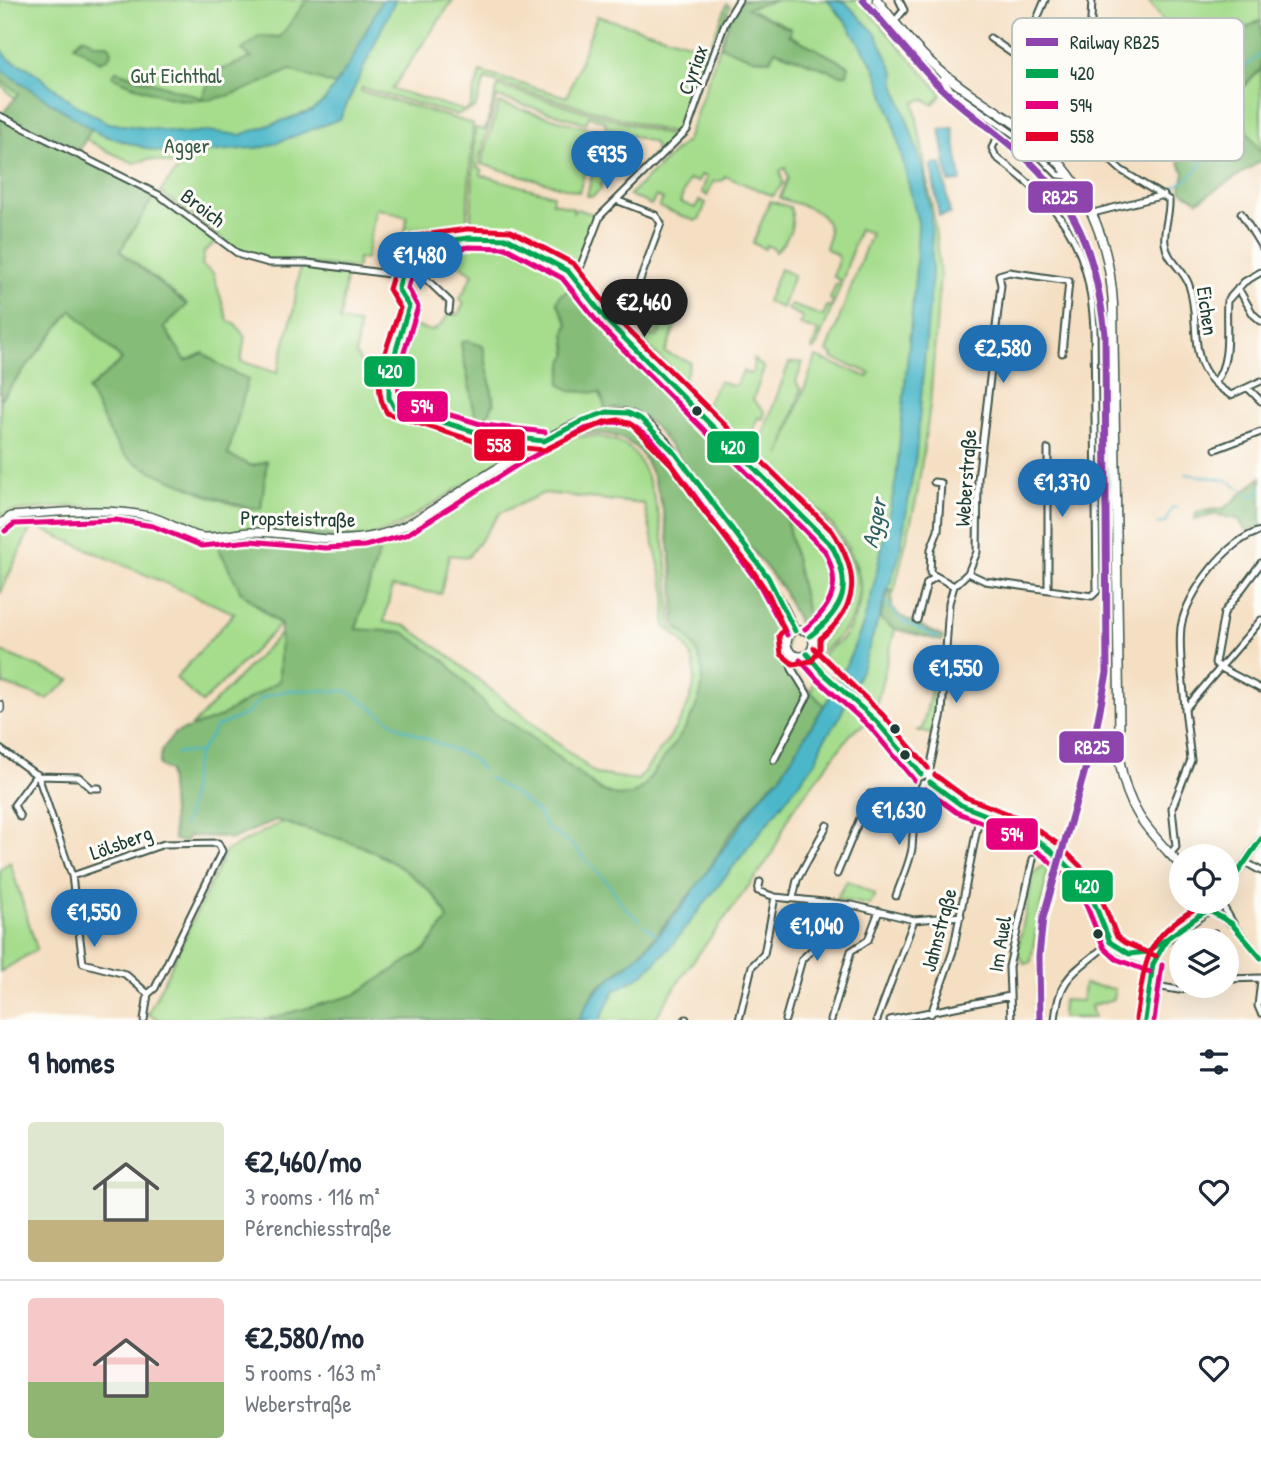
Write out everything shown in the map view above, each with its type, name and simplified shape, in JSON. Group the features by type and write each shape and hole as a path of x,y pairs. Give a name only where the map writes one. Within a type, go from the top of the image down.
{"main road":[{"path":"877,0 894,22 946,76 1012,123"},
{"path":"1055,161 1071,176 1093,213 1107,252 1113,304 1120,763 1128,798 1140,821 1169,855"},
{"path":"1178,928 1191,914"},
{"path":"1182,928 1204,914"},
{"path":"1145,1020 1153,964 1169,938"}],"street":[{"name":"Cyriax","path":"575,281 600,216 687,130 731,11 739,0"},
{"path":"894,22 904,10 899,0"},
{"path":"1037,18 1045,0"},
{"path":"1092,0 1092,18"},
{"path":"989,38 1012,53"},
{"path":"946,76 943,79 951,90 1012,136"},
{"name":"Broich","path":"0,116 159,195 240,254 269,263 309,263 401,275"},
{"path":"896,896 912,849 911,833 916,802 927,782 925,773 942,713 949,603 954,586 968,573 985,581 1092,596 1097,591 1093,311 1081,255 1070,228 1038,190 996,157 992,148 995,142"},
{"path":"1045,161 1058,175 1071,176"},
{"path":"1111,161 1128,175 1161,193"},
{"path":"1093,213 1161,193"},
{"name":"Eichen","path":"1161,193 1170,205 1165,245 1169,258 1189,285 1197,354 1203,368 1214,382"},
{"path":"616,200 655,215 660,223 620,334"},
{"path":"1241,213 1261,246"},
{"path":"544,441 482,434 394,407 389,401 385,383 405,329 409,306 398,289 411,246 468,238 508,239 550,259 568,271 620,334 832,546 843,568 844,593 831,620 810,636"},
{"name":"Weberstraße","path":"968,573 978,552 978,479 1001,285 999,275 1009,272 1069,281 1062,353"},
{"path":"1261,272 1238,288 1227,301 1226,348 1220,376 1214,382 1231,395 1261,381"},
{"path":"401,275 432,282 450,302 449,310"},
{"path":"1238,288 1253,314 1261,321"},
{"path":"1248,388 1261,401"},
{"name":"Propsteistraße","path":"0,524 11,516 104,513 146,515 202,536 252,532 320,540 378,536 432,511 544,441 611,412 629,413 648,425 679,459 713,508 756,560 777,591 795,631"},
{"path":"1216,449 1261,432"},
{"path":"1048,449 1048,589"},
{"path":"934,482 941,483 938,531 931,549 930,573 934,578 954,586"},
{"path":"1176,844 1172,808 1191,760 1181,635 1184,616 1198,590 1230,547 1247,534 1261,531"},
{"path":"1261,563 1224,613 1215,663 1261,689"},
{"path":"917,620 927,583 934,578"},
{"path":"1185,709 1261,620"},
{"path":"795,631 803,631 810,636 812,645 807,654 798,656 792,653 787,640 795,631"},
{"path":"774,760 808,695 792,669 789,659 792,653"},
{"path":"807,654 925,773"},
{"path":"0,749 38,775 79,777 91,788 99,788"},
{"path":"20,817 14,805 38,775"},
{"name":"Lölsberg","path":"38,775 72,876 83,963 125,974 148,994"},
{"path":"927,782 961,805 1024,831 1082,879 1092,895 1110,942 1153,964"},
{"path":"837,874 870,794 916,813"},
{"name":"Jahnstraße","path":"931,1014 961,916 980,813"},
{"path":"793,898 797,880 827,825"},
{"path":"1239,871 1261,839"},
{"name":"Lölsberg","path":"72,876 164,844 218,843 221,846 218,861 155,988 148,994 144,1020"},
{"name":"Im Auel","path":"890,1020 931,1014 1010,996 1009,967 1032,859"},
{"path":"1243,865 1261,871"},
{"path":"1239,868 1243,865"},
{"path":"760,881 758,891 775,897 825,902 914,920 961,916"},
{"path":"739,1020 752,966 764,954 775,897"},
{"path":"785,1020 802,959 815,947 825,902"},
{"path":"831,1020 851,951 868,940 879,911"},
{"path":"1216,914 1236,928"},
{"path":"1228,914 1236,928"},
{"path":"877,1020 914,920"},
{"path":"1239,932 1261,958"},
{"path":"1129,954 1148,952 1169,937"},
{"path":"1055,1020 1057,996 1063,983 1110,942"},
{"path":"1239,979 1261,979 1258,1006 1261,1013"},
{"path":"1156,986 1169,988"},
{"path":"1010,996 1011,1020"}],"green space":[{"name":"Gut Eichthal","path":"0,0 453,0 392,89 465,111 470,107 480,72 567,97 597,16 709,49 727,4 730,6 678,135 485,79 475,108 456,115 362,88 361,91 473,124 466,233 461,237 410,243 405,235 407,217 376,208 366,259 358,258 357,268 268,260 240,252 160,192 177,170 183,167 150,159 134,163 105,150 11,95 0,83"},
{"path":"307,0 382,0 349,65 335,85 290,70 221,97 183,100 162,96 112,76 116,71 202,98 213,73 251,58 242,50 260,36 280,37"},
{"path":"742,0 777,0 747,8 791,29 789,35 849,66 847,74 841,75 775,50 770,60 752,58 720,46 730,17"},
{"path":"777,0 859,0 942,94 933,105 924,99 914,102 934,218 940,275 930,405 917,496 894,592 884,608 887,625 895,629 874,709 852,690 847,701 870,722 854,730 791,812 771,856 685,972 654,1020 579,1020 650,945 824,706 811,694 815,673 833,689 838,678 821,657 848,631 859,604 860,578 851,554 836,531 817,509 756,453 789,363 803,362 796,382 801,390 780,455 816,357 868,377 870,373 832,358 833,355 827,352 871,233 859,229 842,282 833,276 839,257 826,248 829,236 824,218 809,208 780,198 788,178 785,168 780,171 783,183 773,196 725,176 723,180 713,182 707,196 702,192 707,177 701,175 698,182 689,179 680,202 695,208 700,200 706,203 700,218 695,221 659,207 663,199 656,196 651,205 629,195 687,140 720,46 752,58 770,60 774,50 841,75 849,66 789,35 791,28 746,8"},
{"path":"1148,0 1261,0 1261,20 1244,29 1244,18 1161,18"},
{"path":"1261,20 1261,69 1244,86 1244,28"},
{"path":"83,37 96,44 108,44 112,51 108,58 100,62 74,45"},
{"path":"0,69 91,129 77,155 155,195 120,251 187,305 164,327 186,361 203,353 224,368 248,379 228,455 252,466 267,461 261,509 233,503 192,488 151,471 126,456 110,434 88,390 122,360 72,310 0,400 0,117 19,93 0,80"},
{"path":"1261,69 1261,152 1244,126 1244,86"},
{"path":"498,86 678,138 623,190 623,183 656,152 654,143 605,127 606,122 589,116 586,123 497,97 477,167 482,170 481,175 553,195 552,202 573,208 573,212 577,209 596,215 574,273 509,237 470,234 475,128 485,130"},
{"path":"499,103 597,131 579,192 481,164"},
{"path":"1244,126 1261,152 1261,161 1198,201 1181,190 1184,172 1179,162 1244,161"},
{"path":"600,142 633,155 600,185 602,188 593,196 587,196"},
{"path":"155,195 217,241 204,252 202,265 213,273 228,321 235,323 245,337 241,361 277,373 293,313 300,267 308,265 347,270 340,321 359,324 356,355 362,364 385,369 409,324 431,331 439,327 450,313 458,315 464,303 460,299 473,274 434,247 450,240 469,238 510,245 549,263 575,287 560,295 568,324 565,333 571,391 600,393 606,410 545,434 401,524 241,592 280,625 202,703 176,678 234,613 32,525 0,594 0,529 12,520 52,512 102,513 162,519 161,515 145,511 81,506 0,515 0,400 72,310 122,360 88,390 126,456 206,495 247,509 266,461 252,466 228,455 224,368 203,353 186,362 164,327 187,304 120,251","holes":["462,350 486,362 494,403 475,414"]},
{"path":"770,201 790,207 792,214 790,232 775,252 766,245 765,249 753,243"},
{"path":"780,269 794,275 782,308 767,302"},
{"path":"836,284 841,285 815,350 812,349 818,331 800,325 803,317 787,309 791,305 823,316 827,306 831,307 833,301 830,299"},
{"path":"575,287 605,323 782,499 809,621 818,625 807,629 800,626 782,588 655,427 632,411 606,410 600,393 571,391 560,384 564,359 568,354 565,333 568,324 557,302 560,295"},
{"path":"666,301 668,308 671,303 682,307 680,313 667,314 657,338 668,316 680,314 665,353 690,362 684,381 644,342 647,334 653,336 662,314 655,311 657,306"},
{"path":"461,342 483,346 494,403 488,415 481,418 475,414 462,350"},
{"path":"753,359 764,368 753,400 765,412 763,419 758,417 748,444 752,449 706,405 719,381 732,386 737,384 743,371 749,374 753,372"},
{"path":"625,415 643,427 665,449 739,541 776,599 785,619 788,669 824,705 779,778 769,786 729,836 701,881 637,957 594,991 579,1020 264,1020 354,995 426,949 448,919 434,896 411,875 383,857 349,841 276,820 230,840 225,837 189,836 185,842 174,840 169,771 159,765 162,750 175,733 218,718 279,681 281,624 241,592 213,537 252,532 377,538 381,545 356,629 403,632 445,661 490,710 530,736 600,790 617,796 632,795 644,786 686,726 697,706 702,686 701,665 693,644 674,623 667,529 654,478 644,459 633,445 617,437 600,433 565,433 598,419"},
{"path":"597,436 613,440 627,446 639,460 656,504 662,531 671,627 691,639 703,669 702,687 689,723 644,786 632,795 617,796 600,790 530,736 490,710 471,691 356,629 381,545 377,538 424,519 522,456 558,437","holes":["544,493 644,504 666,593 665,627 676,634 685,645 693,662 695,679 691,698 672,734 638,780 596,774 444,652 406,626 384,622 392,587 441,594 449,555 468,557 500,513"]},
{"path":"756,457 826,523 845,548 857,574 859,600 847,627 819,653 819,646 838,620 849,595 847,562 826,528 764,469"},
{"path":"1261,477 1261,527 1245,530 1239,520 1216,514 1195,520 1196,512 1225,508"},
{"path":"782,499 824,542 840,573 841,589 834,607 818,625 809,621"},
{"path":"889,590 892,591 892,608 900,616 943,637 942,641 895,629 880,619"},
{"path":"282,632 279,681 218,718 188,730"},
{"path":"0,651 70,680 47,699 3,684"},
{"path":"937,678 942,680 934,735 916,730 922,730 932,687 929,684 935,686"},
{"path":"282,822 352,842 386,859 424,885 448,919 426,949 354,996 264,1020 160,1020 148,1014 226,851"},
{"path":"10,862 37,949 0,972 0,869"},
{"path":"1046,863 1046,881 1031,962 1025,964 1017,953 1034,873"},
{"path":"847,881 875,894 870,905 836,899"},
{"path":"1084,984 1115,989 1113,999 1091,1006 1094,1018 1062,1018 1063,1000 1082,1001"}],"water":[{"path":"382,0 395,0 340,119 265,147 185,154 155,151 99,134 0,69 0,47 9,59 30,69 73,103 108,123 184,133 207,131 240,135 311,111 324,101 349,65"},
{"name":"Agger","path":"827,0 845,2 876,34 895,74 895,84 924,171 931,216 932,272 916,455 899,556 863,666 838,720 822,743 816,761 671,946 644,974 614,991 600,1020 579,1020 591,998 603,984 652,943 694,891 761,797 779,778 840,680 863,625 873,589 896,480 918,223 892,117 875,68 846,22"},
{"path":"953,128 961,181 949,182 940,129"},
{"path":"942,164 950,214 939,216 931,165"}],"waterway":[{"path":"1244,69 1261,54"},
{"path":"1174,187 1190,176 1203,161"},
{"path":"1186,474 1227,480 1253,497 1261,489"},
{"path":"1158,524 1165,523 1172,508 1177,507"},
{"path":"885,602 903,621 938,638"},
{"path":"176,753 200,752 216,727 246,714 263,697 289,690 348,691 399,727 470,757 483,770"},
{"path":"183,826 199,753"},
{"path":"488,778 514,793 538,813 547,828 571,844 608,883 624,907 639,920"},
{"path":"644,925 657,935"}],"rail line":[{"name":"RB25","path":"863,0 937,84 1012,147"},
{"name":"RB25","path":"1029,161 1063,201 1084,241 1097,285 1105,334 1107,673 1095,735 1043,918 1039,956 1040,1020"}],"transit line":[{"name":"558","path":"467,229 409,237 403,243 389,289 400,308 380,374 381,400 387,413 480,443 544,450 604,422 619,420 632,425 672,465 769,595 784,629 779,636 781,654 793,664 812,661 820,648 820,639 843,614 852,588 848,561 832,531 616,317 574,264 511,231 468,229"},
{"name":"420","path":"544,441 482,434 394,407 389,398 389,374 409,306 398,289 411,246 468,238 508,239 568,271 609,323 832,546 842,573 842,596 831,616 810,636"},
{"name":"594","path":"545,432 484,425 400,400 397,375 418,307 408,288 418,254 469,247 506,248 562,278 603,329 825,551 833,574 832,594 822,612 805,629"},
{"name":"420","path":"544,441 584,420 607,412 628,413 641,419 676,454 768,577 795,631"},
{"name":"594","path":"5,531 14,524 116,520 153,526 202,546 250,541 325,548 365,546 406,535 521,463 585,429 611,422 629,423 648,436 668,459 759,584 787,635"},
{"name":"558","path":"814,648 883,715 928,768"},
{"name":"420","path":"807,654 823,673 876,721 921,774"},
{"name":"594","path":"800,660 870,727 914,780"},
{"name":"558","path":"935,775 965,797 1022,819 1058,844 1094,880 1117,937 1156,956"},
{"name":"420","path":"930,782 961,805 1024,830 1062,860 1087,885 1110,942 1129,954 1148,952 1201,914"},
{"name":"594","path":"925,789 956,812 1014,835 1046,858 1080,890 1104,948 1116,959 1150,972"},
{"name":"420","path":"1239,871 1261,839"},
{"name":"420","path":"1198,916 1208,910 1231,923 1261,958"},
{"name":"558","path":"1136,1019 1143,977 1153,948 1160,936 1187,914"},
{"name":"420","path":"1145,1020 1153,964 1167,939"},
{"name":"594","path":"1154,1020 1162,965"}]}
